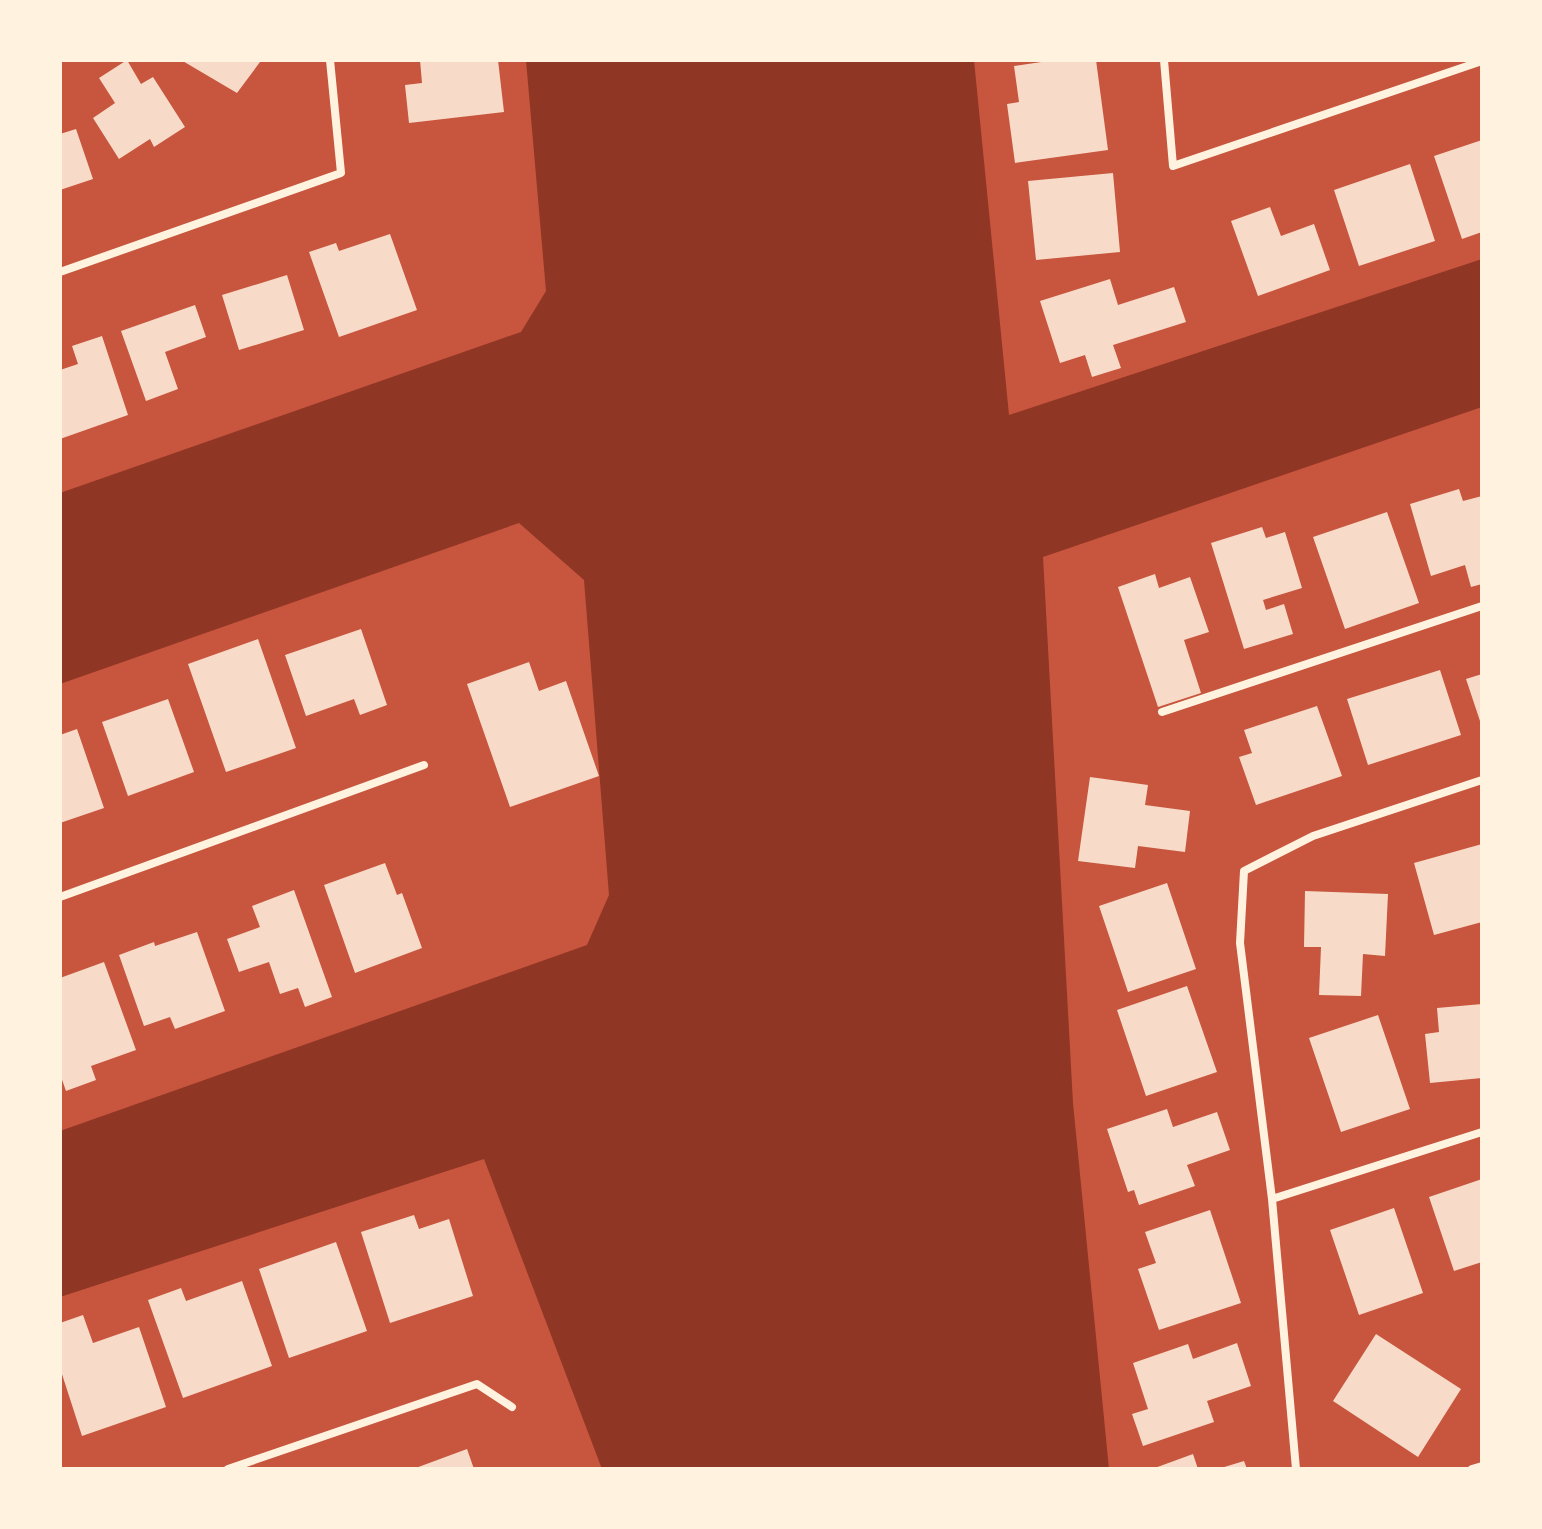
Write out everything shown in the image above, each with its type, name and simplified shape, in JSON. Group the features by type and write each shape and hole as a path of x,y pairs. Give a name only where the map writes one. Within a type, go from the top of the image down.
{"street":[{"path":"60,272 341,173 330,60"},
{"path":"1164,60 1173,166 1482,61"},
{"path":"1162,712 1482,606"},
{"path":"60,897 424,765"},
{"path":"1296,1469 1272,1199 1240,943 1244,871 1313,836 1482,780"},
{"path":"1272,1199 1482,1132"},
{"path":"228,1469 477,1384 512,1407"},
{"path":"1472,1469 1482,1466"}],"shaded area":[{"path":"526,60 974,60 1009,415 1482,259 1482,407 1043,557 1073,1103 1109,1469 602,1469 484,1159 60,1297 60,1131 587,945 609,895 584,580 519,523 60,684 60,493 521,332 546,291"}],"building":[{"path":"127,60 141,84 153,77 185,127 154,147 150,139 119,159 93,118 115,103 99,78"},
{"path":"181,60 257,60 260,62 237,93"},
{"path":"420,60 498,60 504,112 409,123 405,85 422,83"},
{"path":"1055,60 1096,60 1108,150 1015,163 1007,104 1019,102 1014,66"},
{"path":"76,129 93,179 60,190 60,134"},
{"path":"1482,140 1482,232 1462,239 1434,156"},
{"path":"1410,164 1435,241 1359,266 1334,190"},
{"path":"1113,173 1120,252 1036,260 1028,181"},
{"path":"1270,207 1281,236 1314,224 1330,270 1258,296 1231,221"},
{"path":"390,234 417,310 339,337 309,252 336,243 339,251"},
{"path":"287,275 304,330 239,350 222,295"},
{"path":"1110,279 1118,305 1174,287 1186,322 1113,345 1121,368 1092,377 1085,355 1060,363 1040,301"},
{"path":"195,305 206,337 165,352 178,389 146,401 121,331"},
{"path":"102,336 128,415 60,439 60,370 78,364 72,346"},
{"path":"1459,489 1463,501 1482,496 1482,584 1471,587 1465,565 1431,576 1410,504"},
{"path":"1387,512 1419,603 1345,629 1313,537"},
{"path":"1262,527 1266,538 1285,532 1302,588 1263,600 1266,610 1284,604 1293,634 1244,649 1211,543"},
{"path":"1155,574 1159,588 1190,577 1209,632 1184,640 1201,693 1158,707 1118,587"},
{"path":"361,629 387,705 360,715 354,699 306,716 285,655"},
{"path":"258,639 296,748 226,772 188,664"},
{"path":"529,662 539,691 566,681 599,776 510,807 467,684"},
{"path":"1440,670 1461,735 1368,765 1347,699"},
{"path":"1482,674 1482,724 1481,724 1466,679"},
{"path":"168,699 194,772 128,796 102,722"},
{"path":"1317,706 1342,776 1256,805 1239,757 1252,753 1244,730"},
{"path":"77,729 104,808 60,823 60,735"},
{"path":"1090,777 1148,785 1145,805 1190,811 1185,852 1138,846 1135,868 1078,861"},
{"path":"1482,844 1482,922 1434,935 1414,863"},
{"path":"385,863 397,895 402,893 422,948 355,973 324,885"},
{"path":"1167,883 1196,969 1128,992 1099,906"},
{"path":"294,890 332,997 305,1007 298,988 280,994 269,962 239,972 227,939 260,927 252,906"},
{"path":"1305,891 1388,894 1385,956 1363,954 1361,996 1319,995 1321,947 1304,947"},
{"path":"197,932 225,1011 175,1029 170,1017 144,1026 119,955 154,942 155,946"},
{"path":"104,962 136,1050 91,1066 96,1080 66,1091 60,1074 60,978"},
{"path":"1187,986 1217,1072 1146,1096 1117,1010"},
{"path":"1482,1004 1482,1078 1430,1083 1425,1034 1439,1032 1437,1008"},
{"path":"1378,1015 1410,1109 1341,1132 1309,1038"},
{"path":"1167,1109 1173,1127 1217,1112 1230,1150 1187,1165 1195,1186 1139,1205 1134,1190 1128,1192 1107,1129"},
{"path":"1482,1179 1482,1262 1454,1271 1429,1197"},
{"path":"1394,1208 1423,1293 1359,1315 1330,1230"},
{"path":"1210,1210 1241,1303 1159,1330 1138,1269 1156,1263 1145,1232"},
{"path":"414,1215 419,1229 449,1219 473,1296 390,1323 361,1232"},
{"path":"336,1242 367,1331 289,1358 259,1269"},
{"path":"242,1281 272,1366 183,1398 148,1300 181,1288 186,1301"},
{"path":"83,1315 93,1343 139,1327 166,1407 82,1436 60,1368 60,1323"},
{"path":"1376,1334 1461,1389 1418,1457 1333,1401"},
{"path":"1237,1343 1251,1386 1207,1401 1214,1422 1143,1446 1132,1414 1148,1409 1133,1363 1188,1344 1193,1359"},
{"path":"467,1449 474,1469 413,1469"},
{"path":"1193,1454 1198,1469 1152,1469"},
{"path":"1244,1461 1247,1469 1221,1468"}]}
